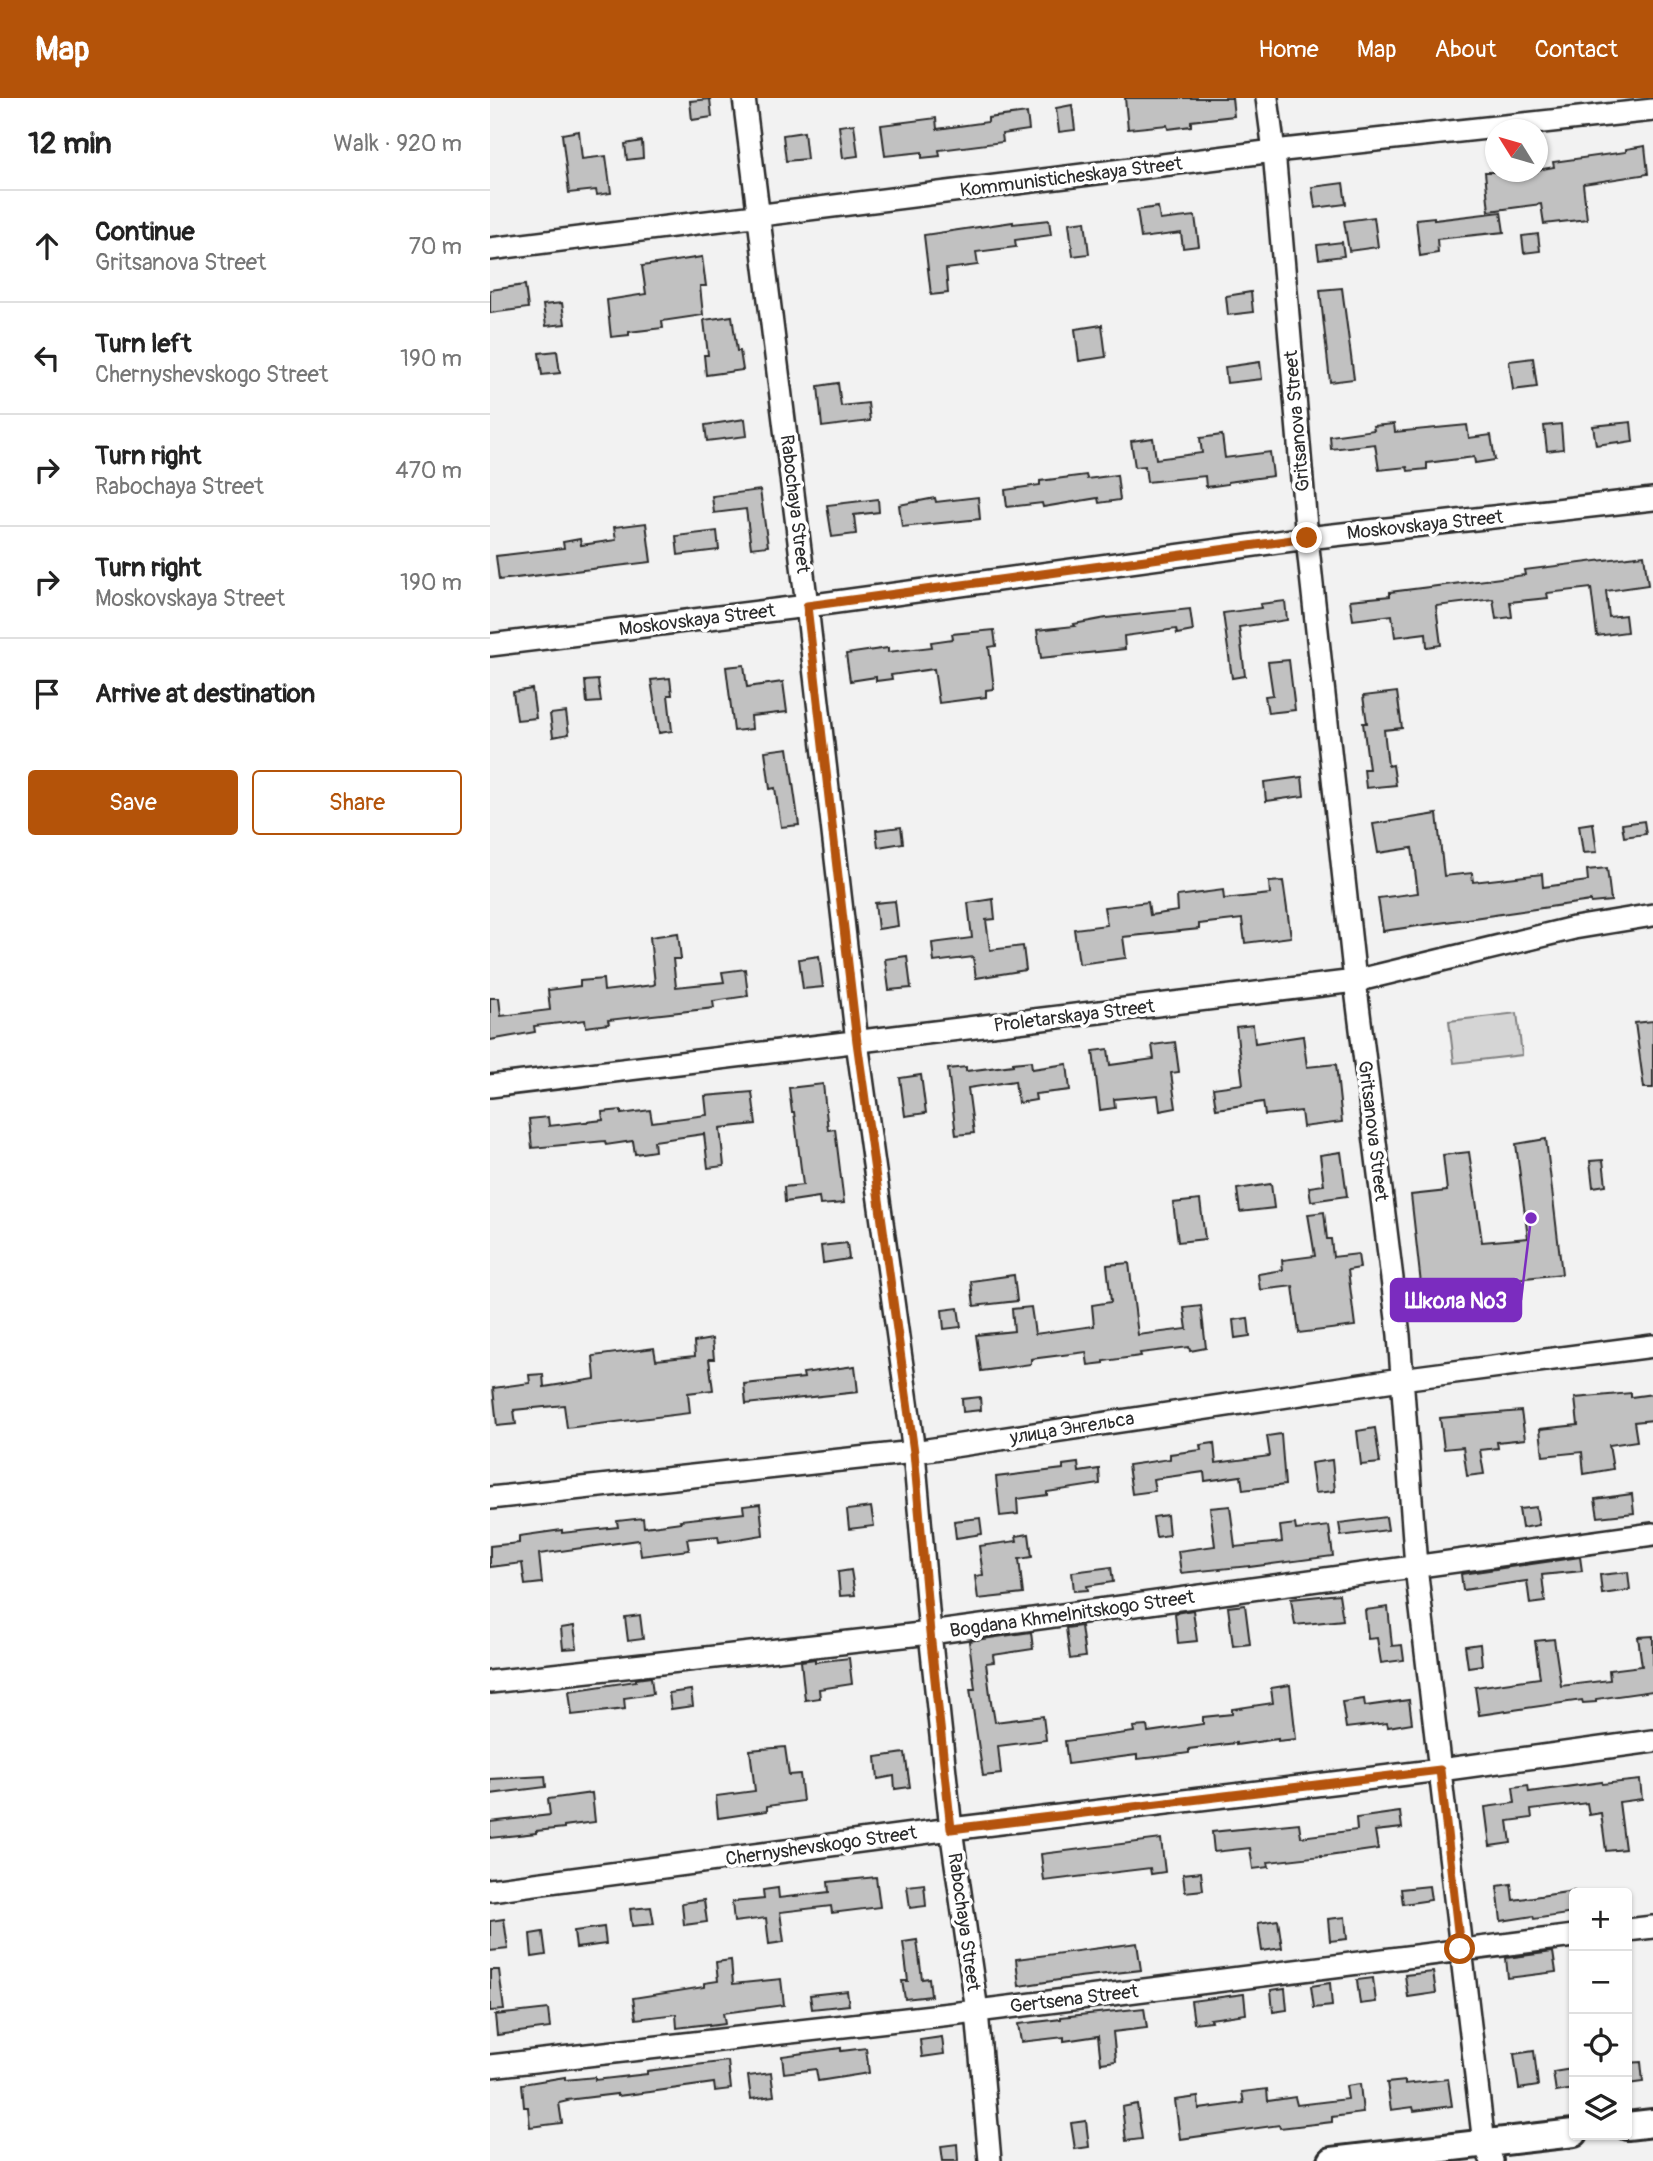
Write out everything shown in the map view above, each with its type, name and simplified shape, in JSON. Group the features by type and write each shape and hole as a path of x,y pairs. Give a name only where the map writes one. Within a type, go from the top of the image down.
{"main road":[{"path":"1632,2125 1653,2123"},
{"path":"1332,2161 1488,2152 1569,2134"}],"street":[{"name":"Rabochaya Street","path":"744,98 807,606 857,1042 914,1452 951,1829 977,2011 990,2161"},
{"name":"Gritsanova Street","path":"1267,98 1274,151 1307,538 1355,981 1399,1335 1416,1567 1460,1949 1488,2152"},
{"name":"Kommunisticheskaya Street","path":"490,249 1274,151 1653,110"},
{"name":"Moskovskaya Street","path":"490,645 807,606 1307,538 1653,499"},
{"name":"Proletarskaya Street","path":"490,1086 1355,981 1574,928 1653,915"},
{"name":"улица Энгельса","path":"490,1498 914,1452 1401,1379 1653,1346"},
{"name":"Bogdana Khmelnitskogo Street","path":"490,1682 930,1633 1653,1534"},
{"name":"Chernyshevskogo Street","path":"490,1890 1653,1741"},
{"path":"1632,1929 1653,1927"},
{"name":"Gertsena Street","path":"490,2066 977,2011 1569,1937"}],"shaded area":[{"path":"1517,1013 1522,1055 1454,1063 1449,1021"}],"building":[{"path":"1125,98 1232,98 1234,116 1191,121 1191,126 1168,129 1167,125 1128,129"},
{"path":"710,99 712,117 692,120 690,101"},
{"path":"1072,105 1075,130 1059,132 1056,108"},
{"path":"1027,113 1029,130 1002,134 1003,142 939,150 940,156 922,158 922,152 885,156 881,125 936,118 937,129"},
{"path":"854,124 858,156 843,158 839,126"},
{"path":"579,131 582,159 606,156 611,193 597,195 596,190 569,193 562,134"},
{"path":"804,132 807,159 786,161 783,135"},
{"path":"642,141 643,158 627,160 625,144"},
{"path":"1645,146 1648,174 1583,184 1587,219 1544,224 1541,204 1489,211 1486,182 1548,182 1548,168 1554,167 1553,162 1626,152 1626,149"},
{"path":"1343,183 1346,204 1315,208 1312,187"},
{"path":"1158,207 1160,220 1195,216 1199,246 1183,248 1181,233 1141,238 1137,210"},
{"path":"1501,212 1504,232 1437,239 1438,253 1420,256 1416,219 1434,217 1434,220"},
{"path":"1374,217 1378,247 1349,251 1344,221"},
{"path":"1049,220 1051,235 1015,240 1016,247 976,252 978,265 946,269 948,293 931,295 924,235 1013,222"},
{"path":"1085,221 1089,254 1073,256 1069,223"},
{"path":"1538,234 1540,251 1524,253 1522,236"},
{"path":"1342,242 1344,256 1319,259 1317,245"},
{"path":"702,257 706,286 700,286 703,315 662,321 663,328 611,337 607,300 646,294 642,266"},
{"path":"525,285 528,308 490,313 490,290"},
{"path":"1342,288 1354,379 1330,382 1320,290"},
{"path":"1251,292 1253,312 1228,315 1226,296"},
{"path":"562,303 565,324 546,326 543,305"},
{"path":"732,316 743,370 706,375 704,355 708,355 704,320"},
{"path":"1102,325 1106,357 1079,361 1075,329"},
{"path":"557,351 560,373 542,375 539,353"},
{"path":"1533,358 1537,387 1513,390 1509,361"},
{"path":"1260,362 1262,379 1227,383 1225,367"},
{"path":"838,383 841,406 868,403 870,421 822,427 818,386"},
{"path":"745,419 747,436 707,441 705,425"},
{"path":"1631,422 1633,442 1596,445 1593,426"},
{"path":"1394,424 1395,432 1467,425 1469,438 1491,435 1495,460 1475,463 1474,457 1427,463 1427,469 1408,471 1407,467 1379,470 1375,444 1331,449 1330,436 1374,430 1373,426"},
{"path":"1561,424 1563,449 1547,451 1544,426"},
{"path":"1222,435 1225,458 1270,452 1273,476 1206,487 1205,476 1147,482 1145,466 1135,467 1131,441 1153,438 1156,459 1202,453 1200,438"},
{"path":"1086,475 1087,479 1117,475 1120,500 1099,503 1098,498 1043,507 1042,503 1007,507 1005,490 1040,485 1040,481"},
{"path":"760,490 768,546 751,548 746,509 714,513 712,496"},
{"path":"978,497 980,519 902,527 899,505 935,498 936,502"},
{"path":"878,499 879,512 854,515 856,534 832,537 827,505"},
{"path":"646,523 651,562 499,580 496,556 564,548 563,542 580,539 581,545 616,540 614,527"},
{"path":"717,531 719,550 678,555 676,536"},
{"path":"1644,555 1648,585 1606,591 1609,617 1625,615 1627,632 1597,636 1591,588 1547,593 1548,598 1510,602 1512,617 1496,619 1493,599 1436,606 1441,645 1427,647 1426,633 1395,637 1392,615 1353,620 1350,600 1390,596 1390,592 1525,575 1524,570"},
{"path":"1285,601 1287,620 1239,627 1245,676 1232,678 1223,613 1261,608 1260,604"},
{"path":"1190,609 1193,631 1177,634 1176,629 1124,636 1125,649 1041,658 1037,630 1075,626 1074,624 1106,618"},
{"path":"994,630 996,646 989,647 994,689 986,690 986,697 939,703 934,669 891,675 892,679 876,681 876,677 850,681 846,654 888,648 888,652 932,647 931,642 953,639 952,634"},
{"path":"1289,660 1295,710 1268,713 1265,696 1273,695 1268,662"},
{"path":"744,665 747,687 783,682 787,712 751,716 752,729 734,731 726,667"},
{"path":"670,678 672,695 668,695 672,731 659,733 651,680"},
{"path":"598,680 601,702 587,703 585,681"},
{"path":"532,689 536,718 517,720 513,692"},
{"path":"1397,692 1402,728 1384,730 1388,766 1393,765 1396,785 1366,788 1364,769 1369,769 1363,723 1367,723 1363,696"},
{"path":"566,712 569,734 553,737 550,714"},
{"path":"788,748 799,825 781,827 775,788 770,789 765,751"},
{"path":"1302,777 1304,796 1266,801 1264,782"},
{"path":"1437,814 1444,876 1472,873 1473,882 1542,874 1543,887 1588,881 1587,870 1607,868 1611,901 1591,901 1383,931 1378,898 1418,893 1412,848 1378,853 1373,824"},
{"path":"1644,821 1646,834 1624,837 1622,824"},
{"path":"1593,823 1597,852 1583,853 1579,825"},
{"path":"901,827 903,843 878,847 876,830"},
{"path":"1283,881 1291,937 1245,943 1242,919 1199,924 1199,929 1123,937 1126,958 1079,964 1074,929 1107,925 1104,907 1148,902 1150,915 1178,911 1177,896 1223,890 1224,899 1270,894 1269,882"},
{"path":"993,899 995,919 986,920 990,950 1023,946 1026,970 976,978 973,957 934,962 932,943 972,938 968,903"},
{"path":"895,901 898,926 878,929 875,903"},
{"path":"678,933 681,959 673,959 676,987 724,982 722,972 745,969 748,996 713,1001 714,1008 608,1020 609,1024 586,1027 585,1020 534,1026 535,1032 490,1040 490,998 499,998 501,1016 550,1010 548,990 580,986 580,981 603,979 604,991 653,985 650,937"},
{"path":"819,956 823,987 803,989 799,959"},
{"path":"907,956 911,988 889,990 885,959"},
{"path":"1653,1021 1653,1088 1644,1088 1635,1023"},
{"path":"1253,1025 1255,1043 1303,1036 1307,1067 1336,1064 1342,1122 1303,1127 1301,1111 1265,1115 1263,1102 1216,1109 1213,1088 1243,1084 1236,1027"},
{"path":"1175,1042 1179,1072 1171,1073 1176,1108 1160,1111 1158,1095 1114,1099 1115,1108 1100,1110 1093,1051 1108,1049 1110,1065 1154,1059 1152,1045"},
{"path":"1031,1061 1032,1069 1067,1064 1070,1090 1035,1094 1036,1100 1018,1103 1015,1081 968,1088 974,1133 956,1135 948,1069 966,1067 966,1071"},
{"path":"921,1075 926,1113 905,1116 900,1078"},
{"path":"823,1084 828,1130 835,1129 844,1203 820,1205 819,1197 785,1202 784,1187 803,1185 789,1088"},
{"path":"752,1092 756,1124 720,1128 724,1166 708,1168 704,1134 654,1141 655,1151 635,1154 633,1141 606,1145 605,1141 532,1148 529,1119 548,1117 549,1126 603,1120 602,1112 621,1110 621,1114 650,1110 652,1122 707,1115 705,1096"},
{"path":"1546,1139 1562,1274 1444,1287 1444,1290 1422,1293 1411,1195 1447,1191 1443,1155 1469,1152 1482,1242 1528,1238 1516,1144"},
{"path":"1341,1152 1347,1196 1311,1201 1309,1187 1324,1185 1320,1155"},
{"path":"1603,1160 1606,1185 1593,1187 1590,1161"},
{"path":"1271,1184 1274,1208 1240,1212 1237,1189"},
{"path":"1200,1200 1205,1239 1178,1242 1173,1203"},
{"path":"1324,1212 1327,1239 1331,1239 1333,1257 1358,1254 1360,1268 1348,1270 1355,1326 1299,1333 1293,1286 1260,1290 1258,1274 1283,1270 1282,1260 1315,1256 1308,1214"},
{"path":"847,1243 849,1259 823,1263 821,1246"},
{"path":"1129,1263 1138,1335 1187,1329 1184,1308 1201,1306 1206,1348 1190,1351 1189,1347 1140,1353 1141,1356 1088,1365 1086,1352 1031,1359 1031,1364 981,1371 976,1335 1014,1331 1012,1309 1031,1307 1035,1334 1094,1326 1092,1305 1111,1302 1107,1265"},
{"path":"1014,1275 1017,1301 974,1306 971,1281"},
{"path":"958,1308 961,1327 944,1329 942,1310"},
{"path":"1248,1318 1250,1336 1235,1338 1233,1320"},
{"path":"712,1339 714,1359 709,1359 713,1390 688,1393 690,1413 567,1428 564,1405 514,1410 516,1424 497,1426 493,1388 530,1383 529,1375 543,1374 544,1387 595,1379 593,1356 654,1348 656,1360 695,1356 694,1342"},
{"path":"855,1366 858,1392 746,1404 744,1384 804,1378 803,1373"},
{"path":"1631,1393 1631,1397 1653,1394 1653,1420 1634,1422 1637,1441 1609,1445 1613,1469 1584,1474 1582,1452 1543,1456 1540,1429 1578,1425 1575,1398"},
{"path":"980,1397 981,1410 963,1412 962,1399"},
{"path":"1521,1411 1525,1439 1497,1442 1498,1448 1480,1450 1484,1474 1467,1476 1463,1447 1444,1449 1440,1418"},
{"path":"1375,1428 1380,1463 1361,1465 1357,1431"},
{"path":"1281,1434 1285,1485 1243,1490 1241,1476 1205,1481 1204,1472 1153,1479 1155,1491 1132,1494 1128,1465 1170,1459 1170,1454 1201,1450 1200,1445 1214,1443 1216,1463 1270,1456 1267,1436"},
{"path":"1332,1460 1335,1491 1315,1493 1311,1463"},
{"path":"1078,1463 1079,1472 1099,1469 1100,1484 1017,1499 1018,1514 1000,1516 996,1477 1063,1469 1063,1465"},
{"path":"1632,1494 1634,1513 1598,1517 1595,1499"},
{"path":"760,1504 763,1535 719,1542 718,1536 687,1539 689,1550 641,1556 639,1540 539,1554 542,1583 525,1585 522,1563 490,1567 490,1546 519,1543 519,1536 618,1527 617,1521 643,1518 644,1527 744,1513 743,1506"},
{"path":"1230,1506 1235,1547 1282,1542 1280,1526 1295,1524 1296,1530 1329,1526 1333,1556 1181,1573 1178,1551 1215,1546 1210,1508"},
{"path":"871,1507 874,1526 849,1529 847,1510"},
{"path":"1536,1507 1539,1525 1522,1528 1519,1509"},
{"path":"1167,1515 1169,1535 1156,1537 1153,1517"},
{"path":"1386,1517 1388,1530 1341,1536 1339,1523"},
{"path":"980,1518 982,1534 956,1538 954,1521"},
{"path":"1029,1534 1032,1557 1019,1559 1023,1594 978,1599 975,1576 983,1575 979,1546 1017,1541 1016,1536"},
{"path":"1580,1557 1582,1571 1542,1575 1545,1602 1530,1604 1527,1581 1463,1590 1461,1574"},
{"path":"1111,1567 1113,1582 1087,1586 1088,1590 1074,1591 1072,1572"},
{"path":"851,1570 855,1595 840,1596 838,1572"},
{"path":"1628,1572 1630,1590 1602,1594 1600,1575"},
{"path":"1339,1594 1343,1620 1295,1625 1291,1599"},
{"path":"1245,1605 1250,1644 1233,1646 1228,1607"},
{"path":"1388,1607 1392,1646 1402,1645 1404,1660 1381,1663 1377,1638 1368,1639 1365,1610"},
{"path":"1193,1610 1197,1641 1178,1643 1175,1613"},
{"path":"640,1615 643,1639 628,1641 625,1617"},
{"path":"574,1626 577,1648 563,1649 561,1628"},
{"path":"1081,1626 1085,1657 1070,1659 1066,1628"},
{"path":"1031,1632 1033,1649 993,1655 994,1662 986,1663 992,1710 995,1722 1043,1716 1046,1740 998,1746 1001,1774 983,1776 970,1689 975,1689 969,1641"},
{"path":"1653,1636 1653,1691 1596,1699 1596,1702 1583,1703 1582,1700 1479,1715 1475,1687 1540,1678 1535,1641 1554,1639 1561,1686 1610,1680 1609,1670 1642,1666 1638,1637"},
{"path":"1480,1644 1482,1665 1468,1667 1465,1646"},
{"path":"849,1658 852,1684 819,1689 820,1698 805,1700 801,1661"},
{"path":"651,1677 653,1694 624,1698 625,1709 572,1715 569,1691"},
{"path":"1290,1685 1296,1739 1189,1749 1189,1753 1167,1756 1137,1759 1137,1755 1068,1764 1065,1741 1134,1732 1133,1727 1147,1726 1148,1732 1203,1724 1203,1717 1232,1714 1232,1709 1273,1703 1271,1688"},
{"path":"691,1690 693,1706 671,1709 669,1693"},
{"path":"1364,1699 1365,1706 1409,1700 1412,1723 1388,1727 1387,1723 1346,1728 1342,1702"},
{"path":"785,1747 789,1775 800,1774 803,1801 767,1806 767,1811 718,1818 716,1796 755,1791 750,1750"},
{"path":"905,1753 910,1787 895,1789 894,1776 878,1779 876,1757"},
{"path":"545,1776 546,1787 490,1794 490,1779"},
{"path":"1640,1780 1642,1799 1619,1802 1625,1849 1606,1851 1601,1813 1589,1815 1587,1803 1531,1810 1532,1818 1508,1821 1511,1843 1490,1846 1485,1807 1515,1803 1513,1787 1528,1785 1529,1792"},
{"path":"592,1793 595,1822 490,1838 490,1822 550,1815 548,1799"},
{"path":"1400,1812 1402,1828 1375,1831 1378,1849 1268,1862 1269,1867 1253,1869 1250,1848 1214,1852 1212,1832 1299,1823 1301,1837 1357,1830 1356,1818"},
{"path":"1161,1839 1165,1872 1151,1874 1150,1868 1044,1881 1041,1854"},
{"path":"1201,1872 1203,1890 1185,1892 1183,1874"},
{"path":"876,1877 880,1907 832,1913 831,1906 780,1912 784,1942 769,1944 766,1918 734,1922 732,1902 764,1899 763,1890 778,1888 779,1898 829,1892 828,1882"},
{"path":"924,1884 926,1906 910,1908 907,1886"},
{"path":"1511,1884 1513,1900 1569,1892 1569,1914 1501,1921 1497,1886"},
{"path":"1429,1886 1431,1900 1403,1904 1401,1889"},
{"path":"704,1900 707,1922 684,1925 682,1903"},
{"path":"651,1907 654,1924 632,1926 630,1909"},
{"path":"1345,1917 1347,1939 1330,1941 1328,1919"},
{"path":"504,1919 508,1949 490,1951 490,1921"},
{"path":"1278,1920 1282,1948 1262,1951 1258,1923"},
{"path":"604,1927 606,1944 576,1948 574,1931"},
{"path":"543,1932 546,1955 532,1957 530,1934"},
{"path":"917,1940 922,1979 929,1978 931,1996 905,1999 902,1981 908,1981 903,1942"},
{"path":"1137,1943 1141,1970 1019,1986 1016,1959"},
{"path":"1553,1952 1556,1972 1508,1978 1506,1958"},
{"path":"731,1960 733,1984 781,1979 784,2005 723,2013 725,2024 709,2026 677,2028 676,2014 636,2019 633,1998 704,1987 704,1983 718,1981 716,1962"},
{"path":"490,1970 499,1970 504,2010 490,2011"},
{"path":"1433,1972 1436,1993 1408,1997 1405,1975"},
{"path":"1373,1978 1376,2002 1360,2004 1357,1980"},
{"path":"1330,1983 1332,2006 1314,2008 1311,1986"},
{"path":"1285,1988 1287,2010 1273,2012 1271,1990"},
{"path":"847,1991 849,2005 812,2009 810,1995"},
{"path":"1244,1994 1246,2014 1194,2023 1191,2001"},
{"path":"1144,2008 1147,2028 1113,2032 1116,2061 1101,2063 1098,2036 1064,2041 1064,2037 1021,2042 1018,2024"},
{"path":"548,2009 550,2028 497,2035 495,2015"},
{"path":"942,2037 944,2054 922,2057 920,2040"},
{"path":"841,2048 841,2051 866,2048 869,2073 818,2081 816,2069 784,2073 782,2056"},
{"path":"1534,2051 1538,2086 1519,2089 1514,2054"},
{"path":"728,2061 731,2089 715,2091 714,2083 567,2100 559,2103 562,2123 530,2127 528,2107 524,2107 522,2084 565,2077 565,2080 595,2077 595,2080"},
{"path":"1641,2062 1643,2082 1632,2083 1632,2063"},
{"path":"1569,2069 1569,2090 1556,2092 1553,2072"},
{"path":"771,2073 774,2096 751,2099 748,2076"},
{"path":"1448,2079 1452,2106 1414,2111 1413,2107 1391,2110 1387,2083 1405,2081 1405,2084"},
{"path":"1360,2084 1363,2113 1332,2117 1332,2122 1280,2128 1279,2125 1180,2139 1175,2100 1198,2097 1199,2109 1244,2103 1242,2092 1267,2089 1268,2101 1295,2097 1297,2105 1348,2099 1346,2086"},
{"path":"1137,2104 1142,2139 1126,2141 1122,2107"},
{"path":"1086,2121 1089,2147 1075,2149 1071,2123"},
{"path":"957,2144 958,2161 943,2161 941,2146"}],"place":[{"name":"Школа №3","path":"1531,1218"}],"route":[{"path":"1307,538 807,606 857,1042 914,1452 951,1829 1440,1770 1460,1949"}]}
